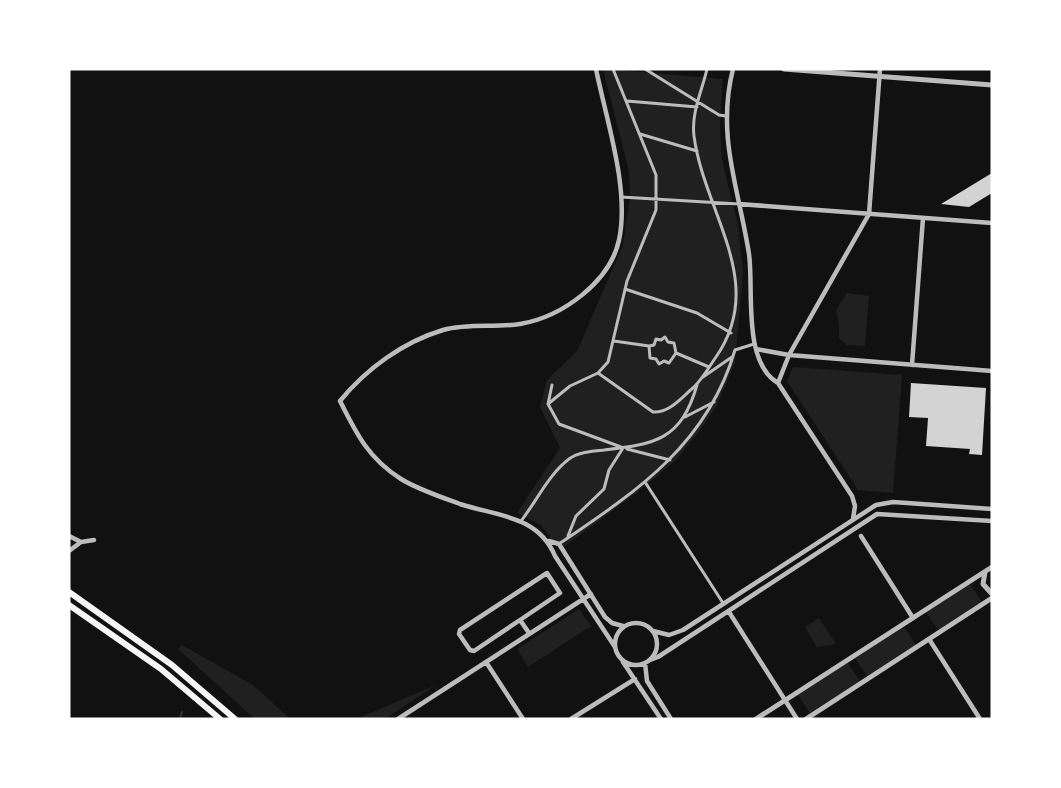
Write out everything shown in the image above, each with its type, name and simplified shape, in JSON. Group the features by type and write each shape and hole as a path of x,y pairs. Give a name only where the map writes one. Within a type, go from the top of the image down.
{"main road":[{"path":"69,592 164,658 235,719"},
{"path":"69,605 161,669 220,719"}],"street":[{"path":"596,69 621,197 619,240 603,273 588,293 544,316 520,324 467,324 412,343 368,372 340,401 363,447 401,479 460,504 532,526 549,541 559,544 608,621 624,626 639,623 664,635 679,632 876,505 887,502 992,509 992,501"},
{"path":"548,404 570,386 598,373 608,362 625,289 657,200 656,175 613,69"},
{"path":"645,69 719,115 726,116"},
{"path":"598,373 653,412 664,411 697,384 731,333 737,281 697,151 693,126 707,69"},
{"path":"733,69 726,116 729,160 749,257 751,326 755,347 772,379 778,383 852,496 855,506 853,519"},
{"path":"784,69 992,85"},
{"path":"778,383 789,355 869,214 880,69"},
{"path":"627,101 697,107"},
{"path":"640,134 697,151"},
{"path":"621,197 992,223"},
{"path":"912,365 923,218"},
{"path":"625,289 697,313 731,333"},
{"path":"614,341 649,346 654,345 656,339 665,338 674,344 673,349 676,353 709,367"},
{"path":"649,346 650,358 656,359 659,364 669,363 676,353"},
{"path":"559,544 645,482 670,460 695,432 714,402 735,350 755,347 789,355 992,371"},
{"path":"702,378 734,356"},
{"path":"521,521 570,458 592,451 623,448 661,440 672,432 684,417 697,384"},
{"path":"552,385 548,404 554,419 567,429 623,448 670,460"},
{"path":"684,417 714,402"},
{"path":"568,537 576,516 604,489 609,470 623,448"},
{"path":"645,482 723,603"},
{"path":"622,660 630,664 647,661 729,612 877,514 992,521"},
{"path":"69,536 81,542"},
{"path":"861,536 913,618"},
{"path":"69,551 81,542 94,540"},
{"path":"549,541 555,556 661,719"},
{"path":"756,719 989,569"},
{"path":"989,569 983,584 992,594"},
{"path":"548,573 551,574 560,593 520,620 474,651 470,650 459,634 460,630 548,573"},
{"path":"398,719 591,594"},
{"path":"806,719 992,598"},
{"path":"729,612 797,719"},
{"path":"520,620 529,633"},
{"path":"615,648 617,634 624,626"},
{"path":"653,631 657,646 647,661 647,681 671,719"},
{"path":"929,639 980,719"},
{"path":"486,662 523,719"},
{"path":"571,719 635,679"}],"shaded area":[{"path":"603,69 723,79 720,125 722,160 738,225 743,272 735,363 716,407 676,460 560,550 541,525 517,513 560,448 540,407 547,380 577,351 623,245 630,197 629,171"},
{"path":"847,293 869,296 865,346 847,345 839,338 836,310"},
{"path":"793,367 902,375 893,493 858,490 787,381"},
{"path":"970,584 982,602 938,630 926,612"},
{"path":"579,609 591,626 528,667 517,649"},
{"path":"819,618 836,644 817,647 805,627"},
{"path":"904,627 916,645 867,676 855,658"},
{"path":"182,645 253,685 290,719 255,719 178,649"},
{"path":"848,663 860,681 810,713 798,695"},
{"path":"436,685 385,719 356,719"}],"building":[{"path":"992,173 992,193 969,207 941,204"},
{"path":"911,383 986,388 982,455 969,454 970,449 926,446 928,418 909,417"}],"waterway":[{"path":"180,719 182,712"}]}
